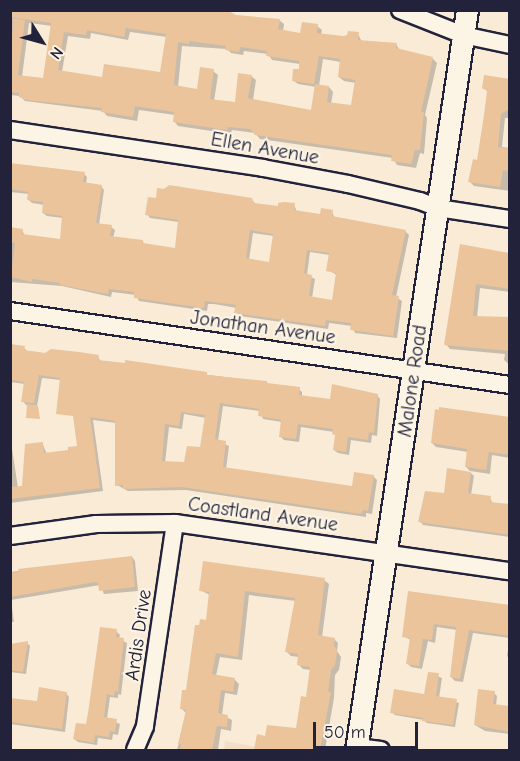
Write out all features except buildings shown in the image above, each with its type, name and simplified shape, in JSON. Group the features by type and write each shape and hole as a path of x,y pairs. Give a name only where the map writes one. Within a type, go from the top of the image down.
{"street":[{"path":"400,10 463,35 510,45"},
{"name":"Malone Road","path":"356,749 467,10"},
{"name":"Ellen Avenue","path":"10,129 262,168 348,184 420,201 438,208 510,219"},
{"name":"Jonathan Avenue","path":"10,311 510,385"},
{"name":"Coastland Avenue","path":"10,536 96,524 175,523 510,571"},
{"name":"Ardis Drive","path":"135,750 146,726 175,523"},
{"path":"356,749 381,750"}],"shaded area":[{"path":"225,741 258,747 260,750 224,750"}]}
